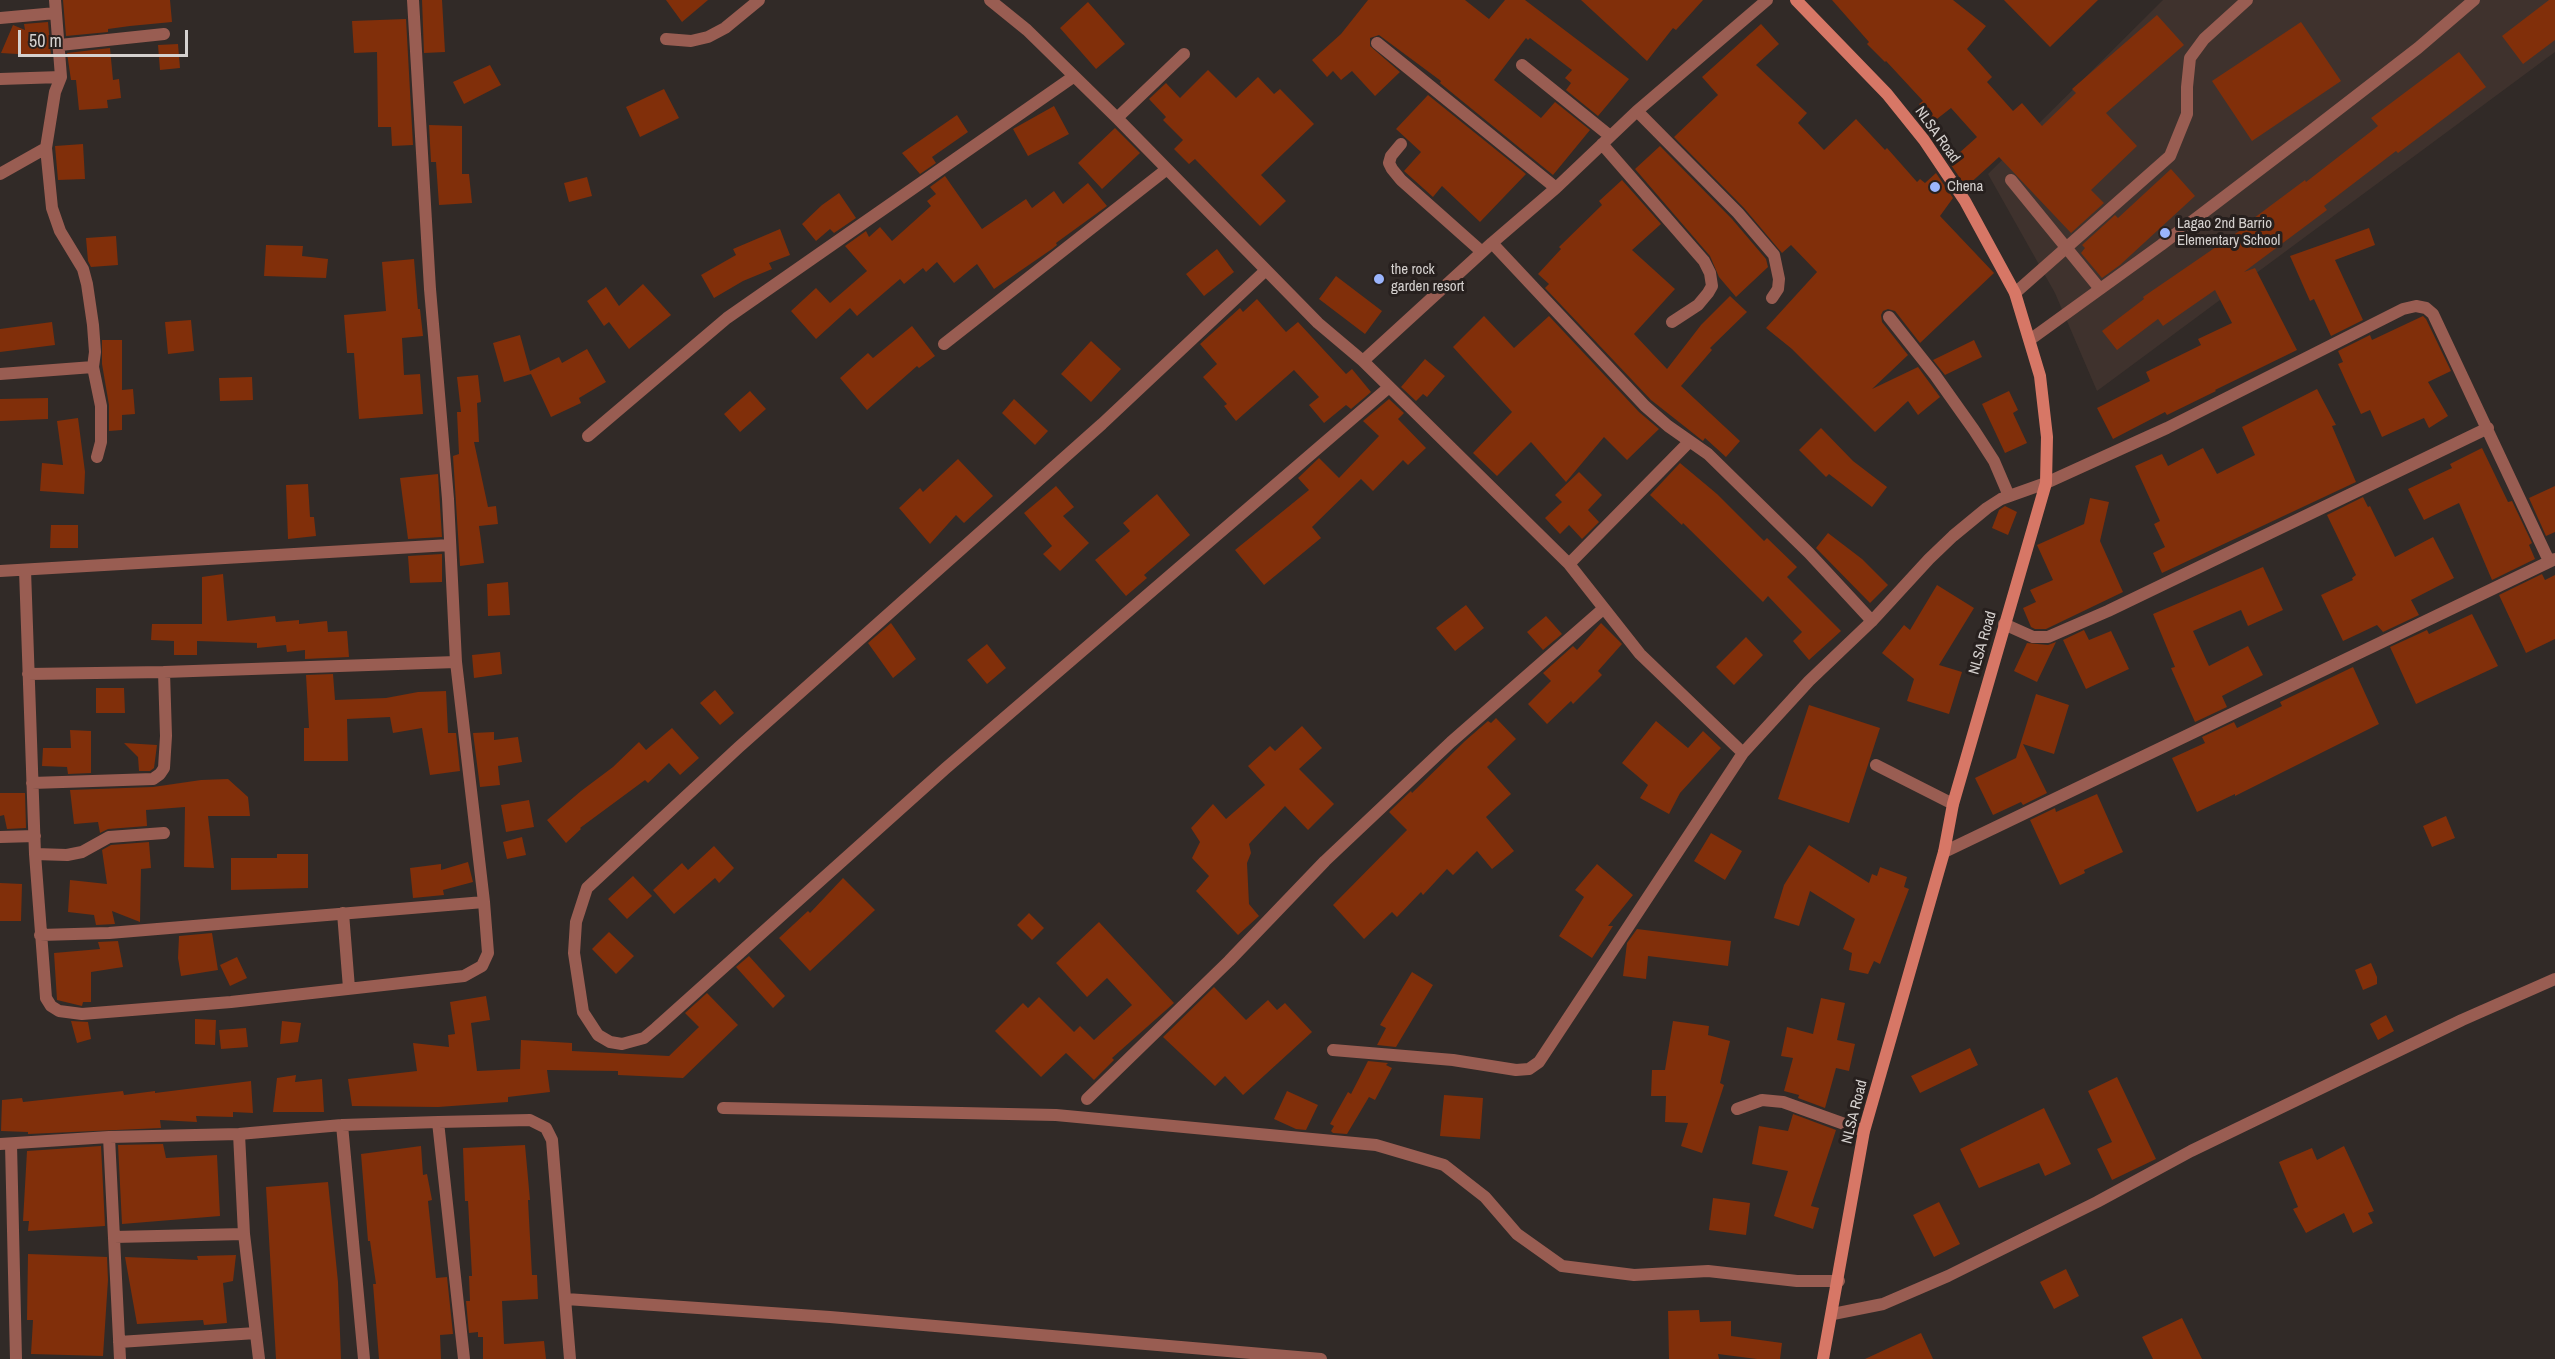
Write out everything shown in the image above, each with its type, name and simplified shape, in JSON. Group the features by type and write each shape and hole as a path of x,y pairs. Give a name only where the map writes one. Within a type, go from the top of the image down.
{"main road":[{"name":"NLSA Road","path":"1796,0 1887,94 1924,140 1965,201 2015,293 2031,339 2044,393 2046,483 1953,804 1944,852 1864,1131 1824,1359"}],"street":[{"path":"25,570 35,854 46,998 51,1006 59,1011 82,1014 231,1002 464,976 482,966 488,953 456,662 413,0"},
{"path":"666,39 691,41 708,37 725,28 759,0"},
{"path":"990,0 1026,30 1117,118 1317,323 1363,361 1569,564 1640,654 1743,753"},
{"path":"1363,361 1556,188 1637,111 1767,0"},
{"path":"2015,293 2170,156 2187,114 2190,58 2204,39 2247,0"},
{"path":"2031,339 2312,130 2418,48 2474,0"},
{"path":"0,18 55,6 61,77 55,92 46,148 46,172 57,224 65,243 83,268 87,284 95,352 93,367 100,406 101,442 97,458"},
{"path":"60,45 164,34"},
{"path":"1377,43 1556,188"},
{"path":"1117,118 1184,54"},
{"path":"1522,65 1606,140 1704,261 1710,273 1712,286 1698,305 1672,322"},
{"path":"0,79 61,77"},
{"path":"588,436 727,318 1073,77"},
{"path":"1637,111 1738,213 1774,255 1779,279 1778,289 1772,298"},
{"path":"1401,144 1391,156 1389,163 1401,180 1487,248 1646,406 1689,442 1708,454 1740,484 1872,621"},
{"path":"0,174 46,148"},
{"path":"944,344 1167,169"},
{"path":"2011,180 2100,289"},
{"path":"1266,270 1102,424 739,747 587,888 576,922 574,953 583,1012 598,1035 610,1042 622,1044 644,1038 946,768 1388,387"},
{"path":"1334,1050 1453,1060 1516,1070 1528,1069 1539,1062 1743,753 1809,681 1872,621 1953,536 1987,508 2009,496 2046,483 2167,428 2403,309 2416,306 2426,308 2433,314 2552,560 1944,852"},
{"path":"1889,317 1935,375 1974,430 1994,461 2009,496"},
{"path":"0,374 93,367"},
{"path":"2004,624 2033,637 2048,637 2108,611 2487,428"},
{"path":"1569,564 1689,442"},
{"path":"0,571 450,545"},
{"path":"1087,1099 1451,742 1603,609"},
{"path":"28,674 164,672 456,662"},
{"path":"32,783 153,779 160,774 164,768 166,736 164,672"},
{"path":"1876,765 1953,804"},
{"path":"35,854 67,855 82,852 109,837 164,833"},
{"path":"0,837 34,836"},
{"path":"40,935 109,933 484,902"},
{"path":"343,913 349,988"},
{"path":"1833,1314 1859,1311 1883,1304 1948,1276 2097,1202 2191,1151 2462,1020 2555,979"},
{"path":"1737,1109 1762,1100 1783,1102 1864,1131"},
{"path":"723,1108 1056,1115 1376,1145 1444,1165 1485,1197 1517,1234 1562,1266 1634,1275 1708,1271 1797,1281 1839,1281"},
{"path":"16,1359 6,1144 109,1137 239,1134 342,1125 530,1119 546,1128 552,1140 570,1359"},
{"path":"438,1122 464,1359"},
{"path":"342,1125 364,1359"},
{"path":"239,1134 244,1234 259,1359"},
{"path":"109,1137 120,1359"},
{"path":"114,1237 244,1234"},
{"path":"566,1299 830,1317 1321,1359"},
{"path":"119,1342 256,1333"}],"shaded area":[{"name":"Lagao 2nd Barrio Elementary School","path":"2163,0 2555,0 2555,52 2097,391 2055,293 1988,174"}],"building":[{"path":"63,0 170,0 172,22 66,36"},
{"path":"422,0 442,0 445,52 424,53"},
{"path":"666,0 708,0 682,22"},
{"path":"1368,0 1465,0 1489,19 1505,0 1525,0 1629,79 1598,116 1566,90 1571,83 1565,78 1572,70 1530,38 1528,40 1526,38 1494,80 1541,118 1555,102 1590,130 1553,175 1440,83 1441,81 1379,35 1370,38 1370,46 1400,72 1375,96 1352,71 1341,80 1333,71 1327,77 1312,60 1341,34"},
{"path":"1581,0 1703,0 1676,30 1673,28 1647,61"},
{"path":"1832,0 1953,0 1986,26 1967,49 1992,77 1987,82 2013,111 2022,103 2042,126 2076,93 2072,89 2157,15 2184,45 2106,113 2137,146 2091,190 2104,203 2071,233 1999,157 1966,187 1949,162 1977,137 1951,108 1933,122 1919,104 1923,101 1867,44 1869,42"},
{"path":"2004,0 2098,0 2050,47"},
{"path":"2549,0 2555,0 2555,40 2523,64 2502,36"},
{"path":"1088,2 1125,44 1096,69 1060,28"},
{"path":"406,19 413,145 392,146 391,127 378,127 377,52 354,53 352,21"},
{"path":"48,22 51,56 1,53 13,25 25,30 24,24"},
{"path":"2301,22 2341,81 2252,141 2212,81"},
{"path":"1761,24 1779,44 1756,65 1807,113 1798,123 1824,150 1856,119 1885,150 1887,148 1917,182 1920,179 1925,183 1936,173 1953,198 1940,216 1994,273 1920,343 1895,311 1888,309 1883,311 1882,322 1908,355 1872,389 1918,367 1940,397 1918,415 1908,401 1875,432 1792,349 1766,328 1817,272 1791,245 1782,253 1744,208 1674,137 1718,95 1702,77"},
{"path":"178,44 180,68 160,70 158,45"},
{"path":"110,48 113,80 119,79 121,98 107,100 108,108 79,110 76,80 71,80 67,53"},
{"path":"2459,52 2486,87 2324,206 2327,210 2244,272 2255,268 2297,350 2167,415 2165,412 2113,439 2097,408 2150,381 2146,372 2201,345 2198,339 2232,323 2215,290 2163,326 2158,319 2117,350 2102,331 2144,299 2143,297 2251,223 2250,221 2305,180 2306,182 2378,126 2371,118"},
{"path":"490,65 501,85 464,104 453,82"},
{"path":"1208,70 1236,98 1258,77 1274,94 1280,89 1314,124 1261,175 1286,201 1260,226 1195,159 1189,164 1174,149 1183,140 1163,120 1166,117 1149,99 1166,83 1180,98"},
{"path":"664,89 679,118 640,137 626,107"},
{"path":"1428,95 1526,174 1480,222 1442,186 1433,197 1404,171 1421,152 1396,129"},
{"path":"1054,106 1069,134 1028,156 1013,129"},
{"path":"957,115 968,132 932,157 936,163 920,174 902,153"},
{"path":"429,125 462,126 462,174 469,174 472,203 439,205 436,162 431,162"},
{"path":"1115,128 1140,153 1102,189 1078,163"},
{"path":"83,144 85,179 58,180 55,146"},
{"path":"1660,146 1732,219 1766,259 1768,267 1736,297 1719,277 1710,256 1635,169"},
{"path":"2171,169 2195,196 2120,265 2102,278 2081,253 2085,248 2082,245 2115,215 2118,218"},
{"path":"945,176 982,229 1026,199 1032,208 1054,191 1063,204 1088,183 1107,206 1056,243 1057,245 1052,249 994,289 977,264 954,283 937,262 926,272 923,268 904,284 900,279 857,316 850,308 816,339 791,311 816,288 830,303 867,271 845,246 866,231 869,237 880,227 892,241 931,206 927,201 936,194 930,187"},
{"path":"587,177 592,196 569,202 564,183"},
{"path":"1622,180 1661,224 1632,250 1675,289 1634,334 1667,369 1701,325 1730,296 1747,312 1710,348 1712,350 1681,386 1740,441 1726,457 1705,438 1703,441 1651,400 1545,288 1549,284 1538,274 1561,249 1559,247 1602,205 1599,201"},
{"path":"839,193 856,218 834,233 830,229 816,241 802,224"},
{"path":"2369,228 2375,245 2335,260 2363,320 2331,336 2314,299 2310,301 2290,256"},
{"path":"780,229 790,255 769,263 772,269 743,281 714,298 701,275 736,255 733,249"},
{"path":"116,236 118,265 91,267 88,261 86,238"},
{"path":"266,245 303,246 302,256 328,259 326,278 264,276"},
{"path":"1217,249 1234,272 1204,296 1186,274"},
{"path":"414,259 418,309 420,309 423,336 402,338 404,375 420,374 423,414 359,419 354,353 347,353 344,315 386,311 382,262"},
{"path":"1336,276 1382,311 1365,334 1319,299"},
{"path":"643,284 671,315 629,349 609,322 604,326 587,301 606,287 619,306"},
{"path":"1257,299 1286,332 1298,322 1346,374 1352,369 1371,392 1351,409 1346,405 1324,423 1309,405 1319,397 1294,370 1236,421 1224,406 1227,404 1203,377 1217,364 1200,344 1240,308 1243,312"},
{"path":"1484,316 1514,348 1549,316 1639,412 1659,429 1627,460 1604,437 1566,482 1531,442 1497,476 1473,453 1512,412 1453,347"},
{"path":"2423,316 2451,371 2428,382 2448,416 2429,428 2424,418 2382,437 2370,410 2361,414 2338,364 2343,362 2338,351 2370,335 2372,340"},
{"path":"191,320 194,351 168,354 165,322"},
{"path":"52,322 55,345 0,352 0,329"},
{"path":"912,326 935,356 919,368 917,366 867,410 840,378 868,353 873,358"},
{"path":"520,335 530,371 559,357 562,363 587,349 606,382 579,398 581,403 551,417 531,374 504,382 493,343"},
{"path":"102,340 122,340 122,390 133,389 135,414 122,415 122,430 109,431 109,405 102,364"},
{"path":"1974,340 1982,357 1945,375 1933,360"},
{"path":"1091,341 1121,369 1091,402 1061,374"},
{"path":"1425,359 1445,376 1427,397 1423,394 1416,401 1401,387"},
{"path":"478,375 481,402 477,403 479,442 474,442 488,507 496,506 498,524 479,526 484,563 460,566 453,456 459,454 457,412 461,412 457,377"},
{"path":"252,377 253,400 220,401 219,378"},
{"path":"2317,389 2336,425 2332,426 2356,482 2162,573 2153,553 2165,547 2154,524 2160,521 2135,466 2162,454 2168,466 2203,448 2217,474 2255,455 2242,427"},
{"path":"750,391 766,409 740,432 724,414"},
{"path":"2009,391 2018,410 2013,413 2027,443 2005,453 1982,404"},
{"path":"48,398 48,419 0,421 0,399"},
{"path":"1014,399 1048,431 1035,445 1002,413"},
{"path":"1389,399 1404,413 1398,419 1426,448 1408,465 1403,460 1373,491 1361,479 1312,527 1321,538 1264,585 1235,550 1309,490 1298,478 1319,458 1339,478 1379,436 1363,421"},
{"path":"78,418 85,472 84,494 40,491 42,463 63,465 57,421"},
{"path":"1821,428 1853,461 1887,487 1872,507 1829,474 1826,477 1799,450"},
{"path":"2482,448 2508,502 2512,501 2532,543 2529,545 2535,559 2492,580 2459,503 2424,520 2408,489 2452,468 2450,464"},
{"path":"958,459 993,496 964,523 956,515 930,544 899,508 920,488 923,492"},
{"path":"1680,463 1717,494 1764,541 1767,538 1797,567 1787,577 1841,631 1809,660 1793,641 1802,632 1768,596 1763,602 1683,523 1682,525 1650,495"},
{"path":"1579,472 1602,495 1588,510 1599,522 1582,539 1569,525 1560,534 1545,518 1562,502 1555,495"},
{"path":"438,474 442,537 408,539 400,478"},
{"path":"308,484 310,517 314,517 316,536 288,539 286,485"},
{"path":"1056,486 1074,507 1063,516 1089,543 1060,571 1043,554 1052,546 1024,513"},
{"path":"2555,486 2555,532 2546,536 2529,498"},
{"path":"1157,494 1190,535 1144,575 1147,578 1126,596 1095,560 1130,531 1123,523"},
{"path":"2363,497 2368,507 2370,506 2395,557 2433,537 2454,578 2411,600 2419,615 2383,632 2377,625 2343,641 2321,595 2353,580 2352,578 2356,575 2327,515"},
{"path":"2090,498 2109,502 2100,541 2123,592 2046,629 2035,629 2031,627 2023,608 2036,602 2030,590 2053,580 2037,545 2084,524"},
{"path":"2005,506 2017,512 2008,535 1992,528 1999,510"},
{"path":"51,525 78,525 78,548 50,548"},
{"path":"1828,533 1862,559 1888,585 1870,603 1816,548"},
{"path":"442,554 442,582 410,583 408,556"},
{"path":"2263,567 2283,610 2248,626 2241,610 2193,631 2209,666 2248,646 2263,675 2222,696 2227,707 2195,722 2171,668 2175,667 2153,614"},
{"path":"223,574 227,621 275,616 276,622 299,620 299,624 327,621 328,632 347,631 349,657 305,659 305,650 287,652 286,645 257,648 257,643 197,641 197,655 174,655 174,641 151,640 152,624 202,624 202,577"},
{"path":"2542,574 2545,580 2555,575 2555,639 2526,653 2499,595"},
{"path":"508,582 510,615 488,616 487,584"},
{"path":"1937,585 1974,608 1939,665 1962,672 1949,714 1907,701 1914,679 1882,653 1904,625 1910,630"},
{"path":"1466,605 1484,628 1455,651 1436,628"},
{"path":"2472,614 2498,666 2416,704 2390,647 2427,630 2429,634"},
{"path":"1546,616 1562,634 1543,650 1527,632"},
{"path":"891,623 916,659 893,678 868,643"},
{"path":"1601,623 1622,644 1598,671 1602,675 1573,704 1571,701 1547,724 1528,704 1551,681 1543,673 1573,646 1577,650"},
{"path":"2084,630 2089,640 2111,631 2129,669 2086,689 2063,640"},
{"path":"1746,637 1763,655 1734,685 1716,667"},
{"path":"2056,642 2037,682 2014,671 2027,643 2048,645"},
{"path":"987,644 1006,668 987,684 967,660"},
{"path":"500,652 502,674 474,678 472,655"},
{"path":"2353,667 2379,724 2235,796 2235,794 2197,812 2172,758 2205,743 2202,737 2234,722 2237,728 2282,706 2280,702"},
{"path":"333,674 335,700 386,698 418,692 446,691 448,733 456,733 460,771 430,775 422,728 393,733 390,717 347,719 348,761 304,761 304,728 309,728 306,675"},
{"path":"96,688 124,688 125,713 96,713"},
{"path":"715,690 734,713 720,725 700,703"},
{"path":"2036,694 2069,705 2054,754 2023,744 2047,793 2023,805 2021,802 1993,815 1975,778 2016,758"},
{"path":"1809,705 1880,728 1849,823 1778,799"},
{"path":"1496,718 1516,739 1487,767 1511,794 1486,817 1514,851 1492,869 1477,851 1453,875 1447,869 1423,895 1421,892 1397,917 1392,912 1364,939 1333,905 1407,830 1389,812 1411,791 1412,793 1465,741 1488,721 1491,723"},
{"path":"1656,721 1688,748 1703,731 1721,748 1680,793 1669,814 1640,798 1648,785 1622,763"},
{"path":"1302,726 1322,748 1299,769 1334,804 1308,830 1285,806 1249,844 1251,853 1247,863 1249,904 1259,916 1238,935 1196,891 1209,876 1192,858 1200,842 1191,828 1213,804 1226,819 1265,785 1248,766 1270,746 1275,751"},
{"path":"672,728 699,758 680,775 669,763 648,783 645,780 580,828 566,843 547,820 613,767 639,742 646,750"},
{"path":"70,730 91,731 91,773 68,774 67,767 42,766 43,748 71,748"},
{"path":"494,732 494,740 518,737 522,762 498,766 500,785 480,787 473,733"},
{"path":"124,743 157,745 154,768 150,771 139,771 138,757"},
{"path":"228,779 248,797 250,816 208,816 214,868 184,867 185,807 146,810 147,826 108,829 100,833 98,822 74,824 70,790 153,787 201,780"},
{"path":"0,793 25,793 26,828 7,829 4,815 0,816"},
{"path":"2097,794 2123,852 2084,870 2085,873 2060,885 2030,820 2055,808 2056,812"},
{"path":"529,800 534,827 506,832 501,805"},
{"path":"2446,816 2455,838 2432,847 2423,826"},
{"path":"1711,833 1742,851 1725,880 1694,861"},
{"path":"522,837 526,855 507,859 503,842"},
{"path":"149,842 151,868 141,869 140,922 112,911 115,924 96,925 94,915 68,912 70,880 107,884 102,850 111,845"},
{"path":"1809,845 1869,883 1872,874 1877,876 1880,867 1907,877 1904,887 1909,889 1880,964 1874,961 1868,974 1849,970 1852,953 1843,949 1855,919 1810,891 1799,926 1774,918 1784,885"},
{"path":"714,846 734,868 719,883 715,878 674,914 653,890 682,863 688,870"},
{"path":"277,854 308,854 308,888 231,890 231,858 277,858"},
{"path":"468,862 473,882 443,890 444,895 413,898 410,868 441,864 441,870"},
{"path":"1597,864 1633,895 1608,926 1613,926 1592,958 1559,936 1584,897 1575,890"},
{"path":"633,876 652,896 627,919 608,899"},
{"path":"843,878 875,910 810,971 779,938 808,911 810,913"},
{"path":"0,883 22,884 21,921 0,921"},
{"path":"1029,913 1044,928 1032,940 1017,925"},
{"path":"1099,922 1174,1003 1112,1058 1114,1060 1094,1080 1066,1053 1041,1077 995,1031 1023,1003 1028,1008 1039,997 1074,1032 1080,1026 1094,1040 1132,1005 1107,978 1087,997 1056,963"},
{"path":"1637,929 1731,941 1728,966 1648,956 1646,979 1623,976 1627,943"},
{"path":"609,932 634,956 616,974 592,949"},
{"path":"212,933 218,970 181,976 178,958 179,936"},
{"path":"118,941 123,967 91,972 91,1002 83,1002 82,1006 57,1000 54,953 100,949 98,942"},
{"path":"749,956 785,996 773,1008 736,967"},
{"path":"237,957 247,978 230,986 220,965"},
{"path":"2371,963 2377,977 2377,984 2363,990 2355,970"},
{"path":"1412,972 1433,985 1396,1047 1377,1045 1386,1028 1380,1025"},
{"path":"1214,987 1246,1020 1268,1000 1277,1010 1285,1003 1312,1032 1243,1095 1225,1076 1215,1086 1163,1037"},
{"path":"707,993 738,1025 683,1078 618,1075 618,1071 547,1070 550,1092 508,1097 508,1102 438,1107 352,1106 348,1079 417,1071 413,1043 449,1047 448,1035 455,1034 450,1002 486,996 490,1020 471,1023 477,1071 520,1069 521,1040 572,1043 572,1051 669,1056 699,1027 685,1013"},
{"path":"1821,998 1845,1003 1837,1040 1855,1044 1849,1071 1836,1068 1825,1108 1798,1098 1799,1095 1784,1091 1793,1058 1781,1056 1787,1027 1813,1034"},
{"path":"2386,1015 2394,1031 2378,1040 2370,1024"},
{"path":"195,1019 216,1020 215,1045 195,1044"},
{"path":"71,1021 88,1022 91,1039 77,1043"},
{"path":"282,1021 301,1023 298,1042 280,1044"},
{"path":"1673,1021 1709,1026 1708,1035 1730,1041 1720,1083 1724,1085 1702,1153 1681,1146 1688,1123 1665,1122 1666,1096 1651,1096 1652,1070 1665,1070"},
{"path":"246,1028 248,1047 221,1049 219,1030"},
{"path":"1970,1048 1978,1065 1920,1093 1911,1076"},
{"path":"1368,1061 1388,1063 1386,1065 1392,1068 1375,1100 1369,1097 1347,1134 1333,1133 1331,1131 1334,1126 1330,1124 1348,1092 1351,1094"},
{"path":"296,1075 295,1082 322,1079 324,1112 273,1112 277,1078"},
{"path":"2117,1077 2156,1159 2112,1180 2097,1149 2112,1142 2088,1091"},
{"path":"251,1081 253,1113 233,1112 233,1117 196,1116 197,1122 160,1120 161,1128 28,1134 28,1132 1,1131 2,1100 22,1098 23,1102 123,1091 124,1095 155,1091 155,1093"},
{"path":"1287,1091 1318,1105 1306,1130 1296,1129 1274,1119"},
{"path":"1444,1095 1483,1098 1480,1139 1440,1136"},
{"path":"2044,1108 2071,1164 2045,1176 2039,1163 1979,1188 1960,1149"},
{"path":"1793,1114 1836,1130 1811,1206 1819,1208 1813,1229 1774,1216 1788,1171 1752,1164 1759,1126 1788,1131"},
{"path":"163,1144 166,1158 217,1155 220,1216 122,1224 118,1145"},
{"path":"525,1145 530,1200 528,1200 532,1275 537,1275 538,1299 502,1301 504,1344 544,1341 546,1359 483,1359 483,1337 478,1337 478,1332 469,1333 466,1301 470,1301 469,1276 472,1276 463,1148"},
{"path":"101,1146 105,1226 28,1231 29,1221 23,1221 27,1151"},
{"path":"421,1146 423,1175 427,1174 432,1200 428,1201 436,1278 447,1277 453,1334 440,1335 441,1359 379,1359 373,1284 376,1284 370,1241 368,1241 361,1154"},
{"path":"2344,1146 2374,1211 2368,1213 2373,1223 2353,1233 2344,1213 2306,1233 2293,1209 2298,1207 2279,1162 2312,1148 2317,1160"},
{"path":"328,1182 338,1282 341,1359 276,1359 266,1187"},
{"path":"1713,1198 1750,1203 1746,1235 1709,1230"},
{"path":"1939,1202 1960,1244 1934,1257 1913,1215"},
{"path":"28,1254 107,1257 108,1280 103,1356 31,1354 33,1320 27,1320"},
{"path":"236,1255 233,1281 223,1283 227,1323 204,1325 203,1320 137,1324 125,1257 198,1260 197,1256"},
{"path":"2066,1269 2079,1296 2054,1309 2040,1282"},
{"path":"1699,1310 1700,1322 1731,1321 1731,1336 1782,1343 1780,1359 1757,1359 1718,1354 1719,1359 1669,1359 1668,1311"},
{"path":"2182,1318 2202,1359 2153,1359 2142,1337"},
{"path":"1921,1333 1933,1359 1865,1359"}],"place":[{"name":"Chena","path":"1935,187"},
{"name":"Lagao 2nd Barrio Elementary School","path":"2165,233"},
{"name":"the rock garden resort","path":"1379,279"}]}
